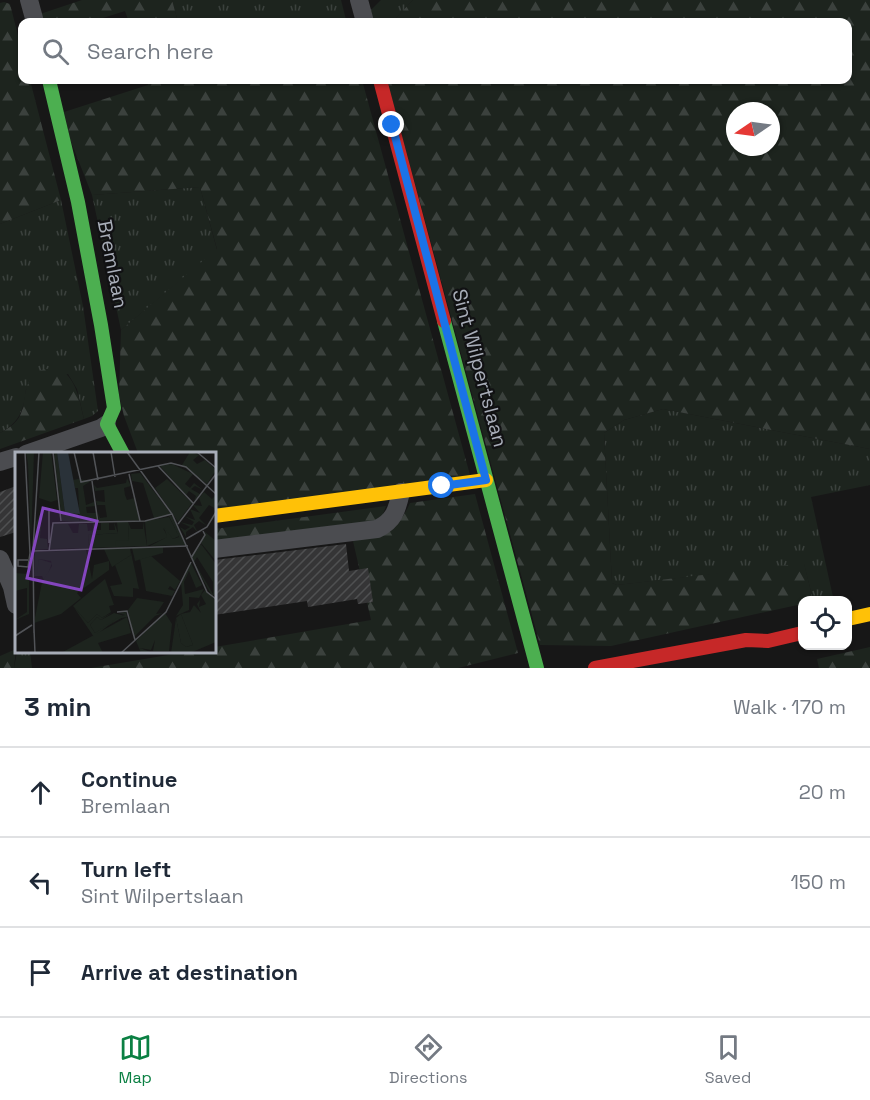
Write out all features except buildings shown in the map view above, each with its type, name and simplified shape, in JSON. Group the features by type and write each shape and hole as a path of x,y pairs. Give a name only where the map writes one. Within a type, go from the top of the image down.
{"street":[{"path":"29,0 34,18"},
{"path":"359,0 364,18"},
{"name":"Bremlaan","path":"50,84 67,149 103,326 114,408 107,424"},
{"name":"Sint Wilpertslaan","path":"381,84 537,668"},
{"path":"29,452 107,424 122,452"},
{"path":"0,462 15,457"},
{"path":"216,516 486,480"},
{"path":"216,549 377,529 388,524 398,510 400,492"},
{"path":"0,559 15,593"},
{"path":"852,619 870,614"},
{"path":"784,623 798,621"},
{"path":"746,640 765,626"},
{"path":"595,668 746,640 768,641 798,634"}],"green space":[{"path":"82,0 172,0 177,18 128,18 125,11 103,18 38,18 37,15"},
{"path":"172,0 341,0 346,18 177,18"},
{"path":"381,0 413,0 396,18 371,18 369,12"},
{"path":"413,0 870,0 870,449 663,409 624,420 604,433 612,583 617,585 804,563 812,596 798,596 798,605 611,646 540,645 388,84 852,84 852,18 396,18"},
{"path":"0,3 10,4 18,35 18,84 31,84 61,200 0,224"},
{"path":"363,84 470,475 216,511 216,452 138,452 119,395 121,330 217,249 200,187 92,195 70,139 64,112 148,85"},
{"path":"200,187 217,250 121,330 92,195"},
{"path":"61,200 83,306 98,411 84,419 77,389 68,374 26,389 19,415 12,425 0,433 0,224"},
{"path":"57,367 73,383 84,419 0,449 0,433 17,421 31,377 41,370"},
{"path":"663,409 870,449 870,485 811,497 833,596 812,596 804,564 617,585 612,583 604,433 624,420"},
{"path":"475,494 518,653 458,668 91,668 180,653 216,653 216,647 371,620 353,541 382,534 394,527 410,503"},
{"path":"386,506 380,522 216,544 216,529"},
{"path":"870,647 870,668 819,668 817,659"},
{"path":"15,649 14,668 0,668 0,656"},
{"path":"17,653 30,653 32,668 14,668"}],"traffic: fast":[{"path":"50,84 78,202 101,325 114,408 107,424 122,452"},
{"path":"444,321 537,668"}],"traffic: slow":[{"path":"216,516 486,480"},
{"path":"852,618 870,614"}],"traffic: jam":[{"path":"381,84 444,321"},
{"path":"595,668 746,640 768,641 798,634"}],"route":[{"path":"392,125 486,480 442,486"}]}
